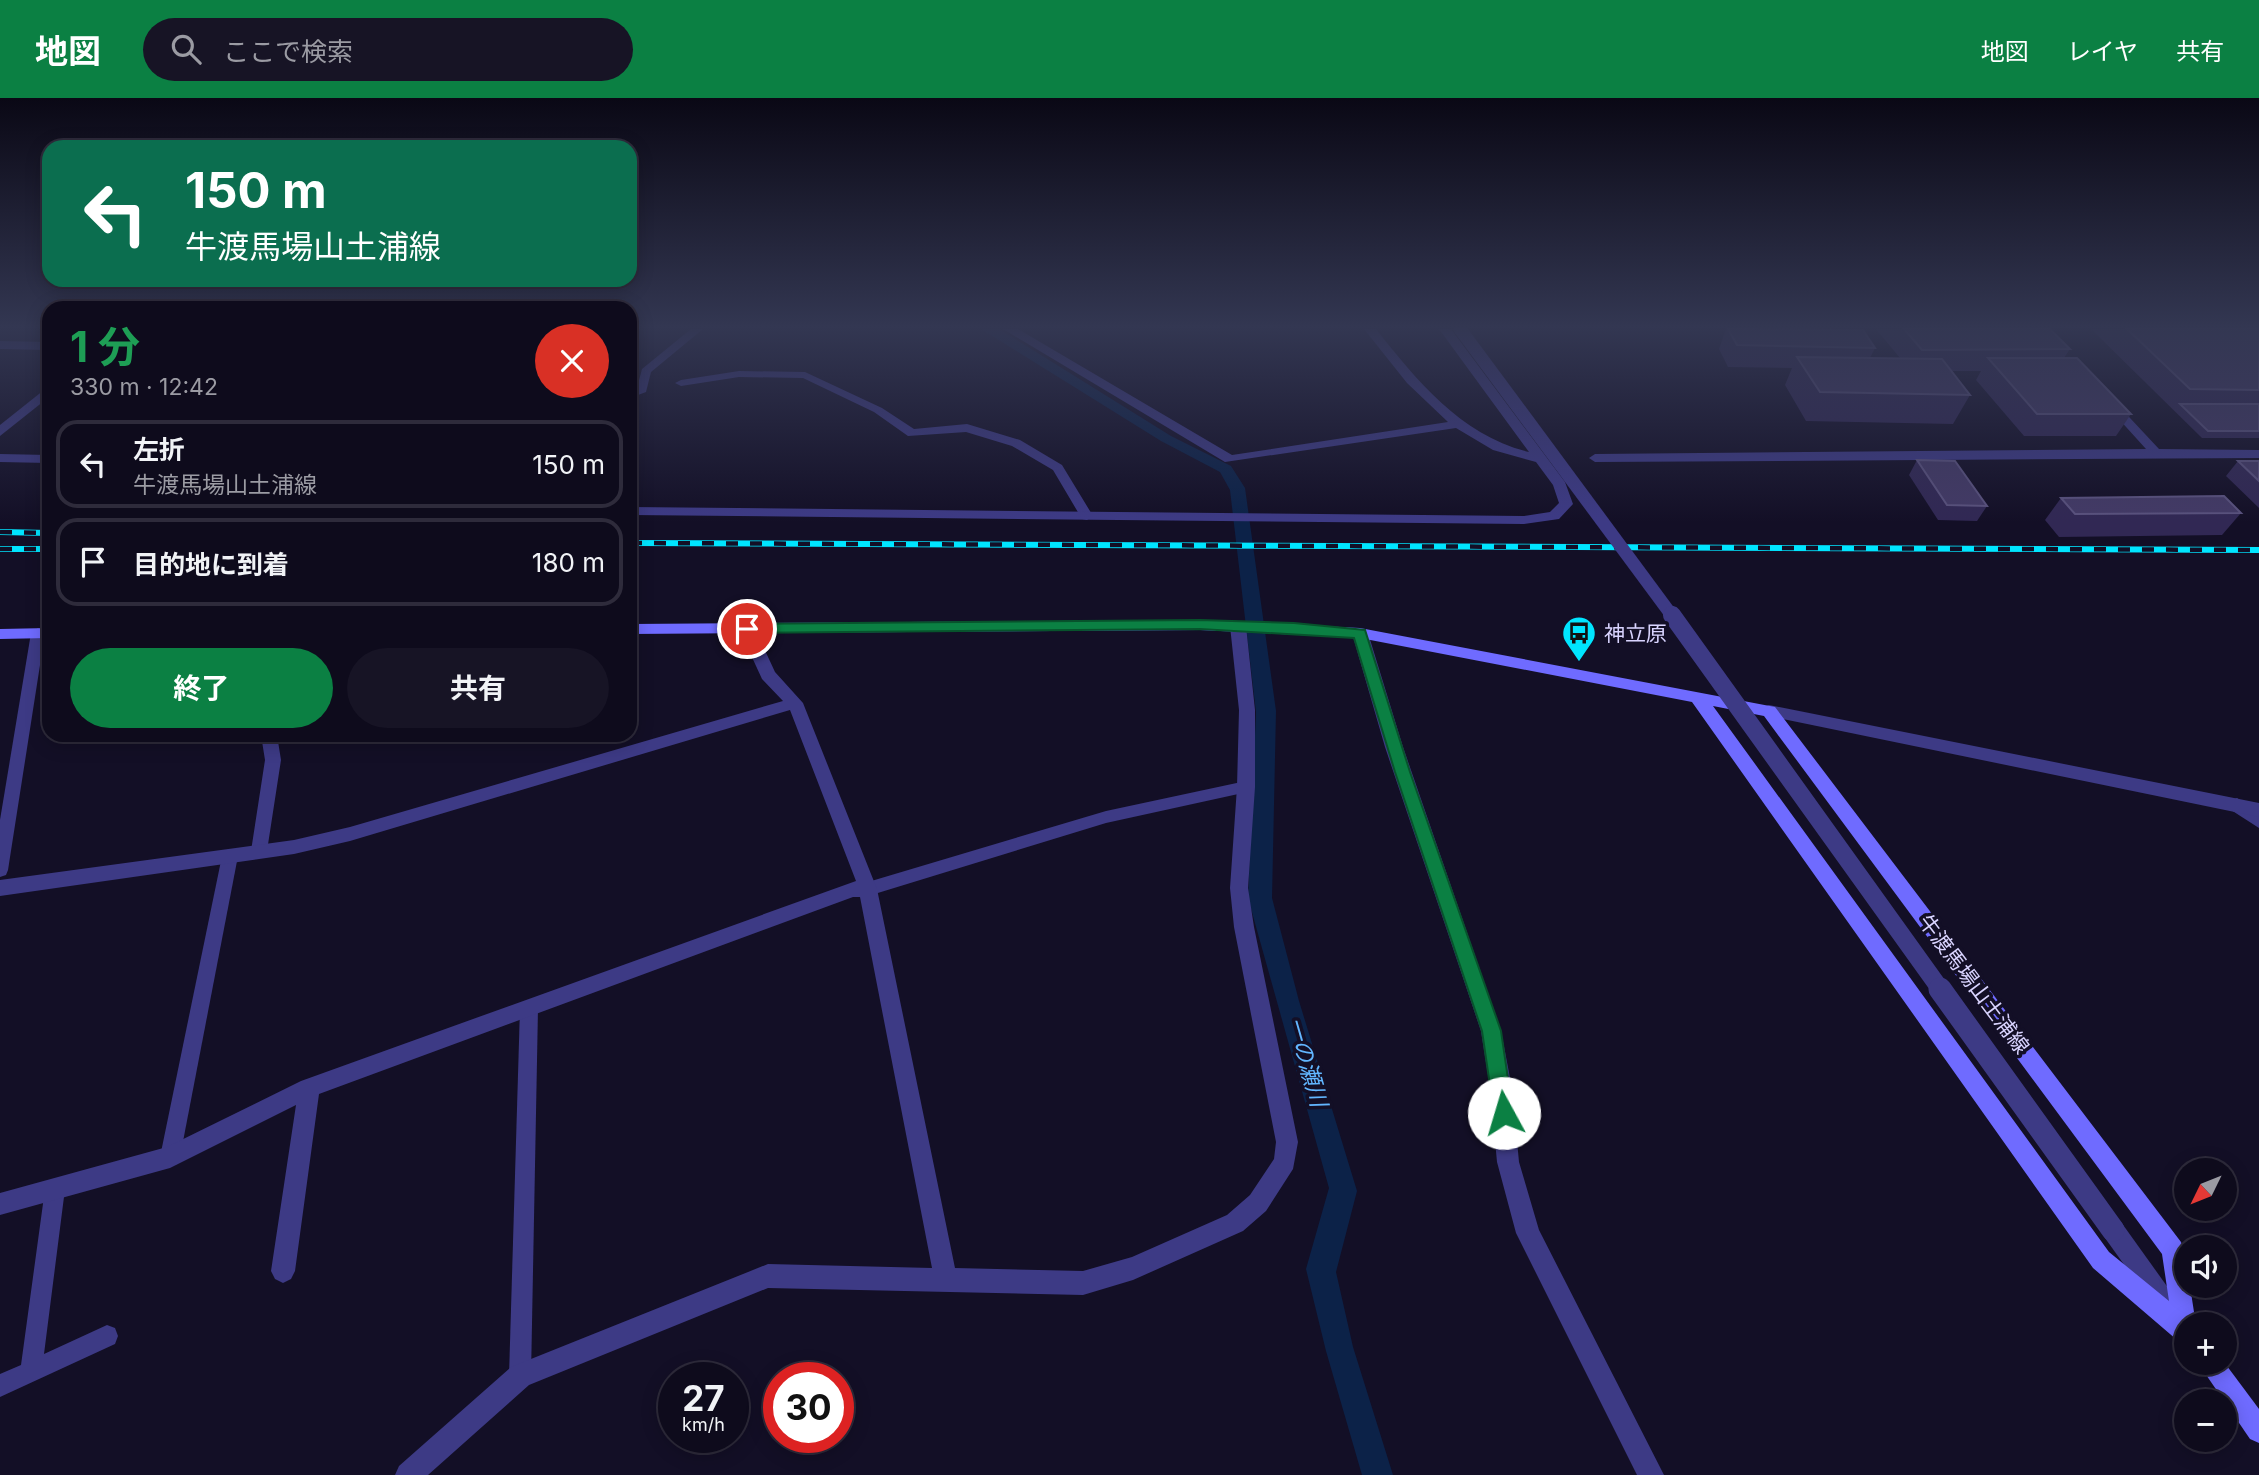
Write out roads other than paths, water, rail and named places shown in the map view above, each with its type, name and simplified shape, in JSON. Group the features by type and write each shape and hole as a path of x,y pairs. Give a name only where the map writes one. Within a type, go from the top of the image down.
{"main road":[{"path":"637,629 1238,626 1360,633 1769,711"},
{"path":"0,634 42,633"},
{"path":"1698,698 2101,1260 2174,1321"},
{"name":"牛渡馬場山土浦線","path":"1769,711 2173,1250 2183,1312"},
{"path":"2219,1375 2259,1430"}],"street":[{"path":"1118,393 1230,459 1458,424"},
{"path":"1422,393 1458,424 1500,448 1541,459"},
{"path":"637,511 1524,520 1554,516 1566,504 1560,485 1492,393"},
{"path":"1508,393 1594,507 2174,1314"},
{"path":"0,432 42,396"},
{"path":"0,458 42,459"},
{"path":"408,1475 520,1376 768,1276 1083,1283 1133,1268 1235,1223 1258,1203 1284,1162 1287,1142 1244,927 1239,888 1246,787 1247,710 1238,626"},
{"path":"747,629 768,675 795,703 868,889 946,1280"},
{"path":"1360,633 1398,759 1491,1031 1502,1088 1508,1163 1528,1233 1651,1475"},
{"path":"0,888 259,852 350,834 795,703"},
{"path":"1769,711 2259,810"},
{"path":"2237,805 2259,821"},
{"path":"0,1204 170,1157 309,1088 852,889 868,889"},
{"path":"283,1271 309,1088"}],"lane":[{"path":"843,393 878,410 912,433 967,428 1016,443 1058,468 1087,516"},
{"path":"2103,396 2156,453"},
{"path":"2215,453 2259,469"},
{"path":"1595,458 2259,454"},
{"path":"0,870 42,644"},
{"path":"259,852 272,760 270,742"},
{"path":"868,889 1106,817 1246,787"},
{"path":"170,1157 230,856"},
{"path":"520,1376 529,1008"},
{"path":"31,1371 55,1189"},
{"path":"0,1386 107,1336"}],"water":[{"name":"一の瀬川","path":"1084,393 1102,393 1171,436 1231,466 1245,488 1276,711 1272,898 1299,1001 1357,1191 1336,1272 1353,1347 1393,1475 1362,1475 1326,1351 1306,1269 1329,1188 1248,898 1256,712 1230,490 1220,472 1161,441"}],"railway":[{"path":"0,532 42,533"},
{"path":"637,543 2259,550"},
{"path":"0,549 42,549"}],"place":[{"name":"神立原","path":"1579,663"}]}
